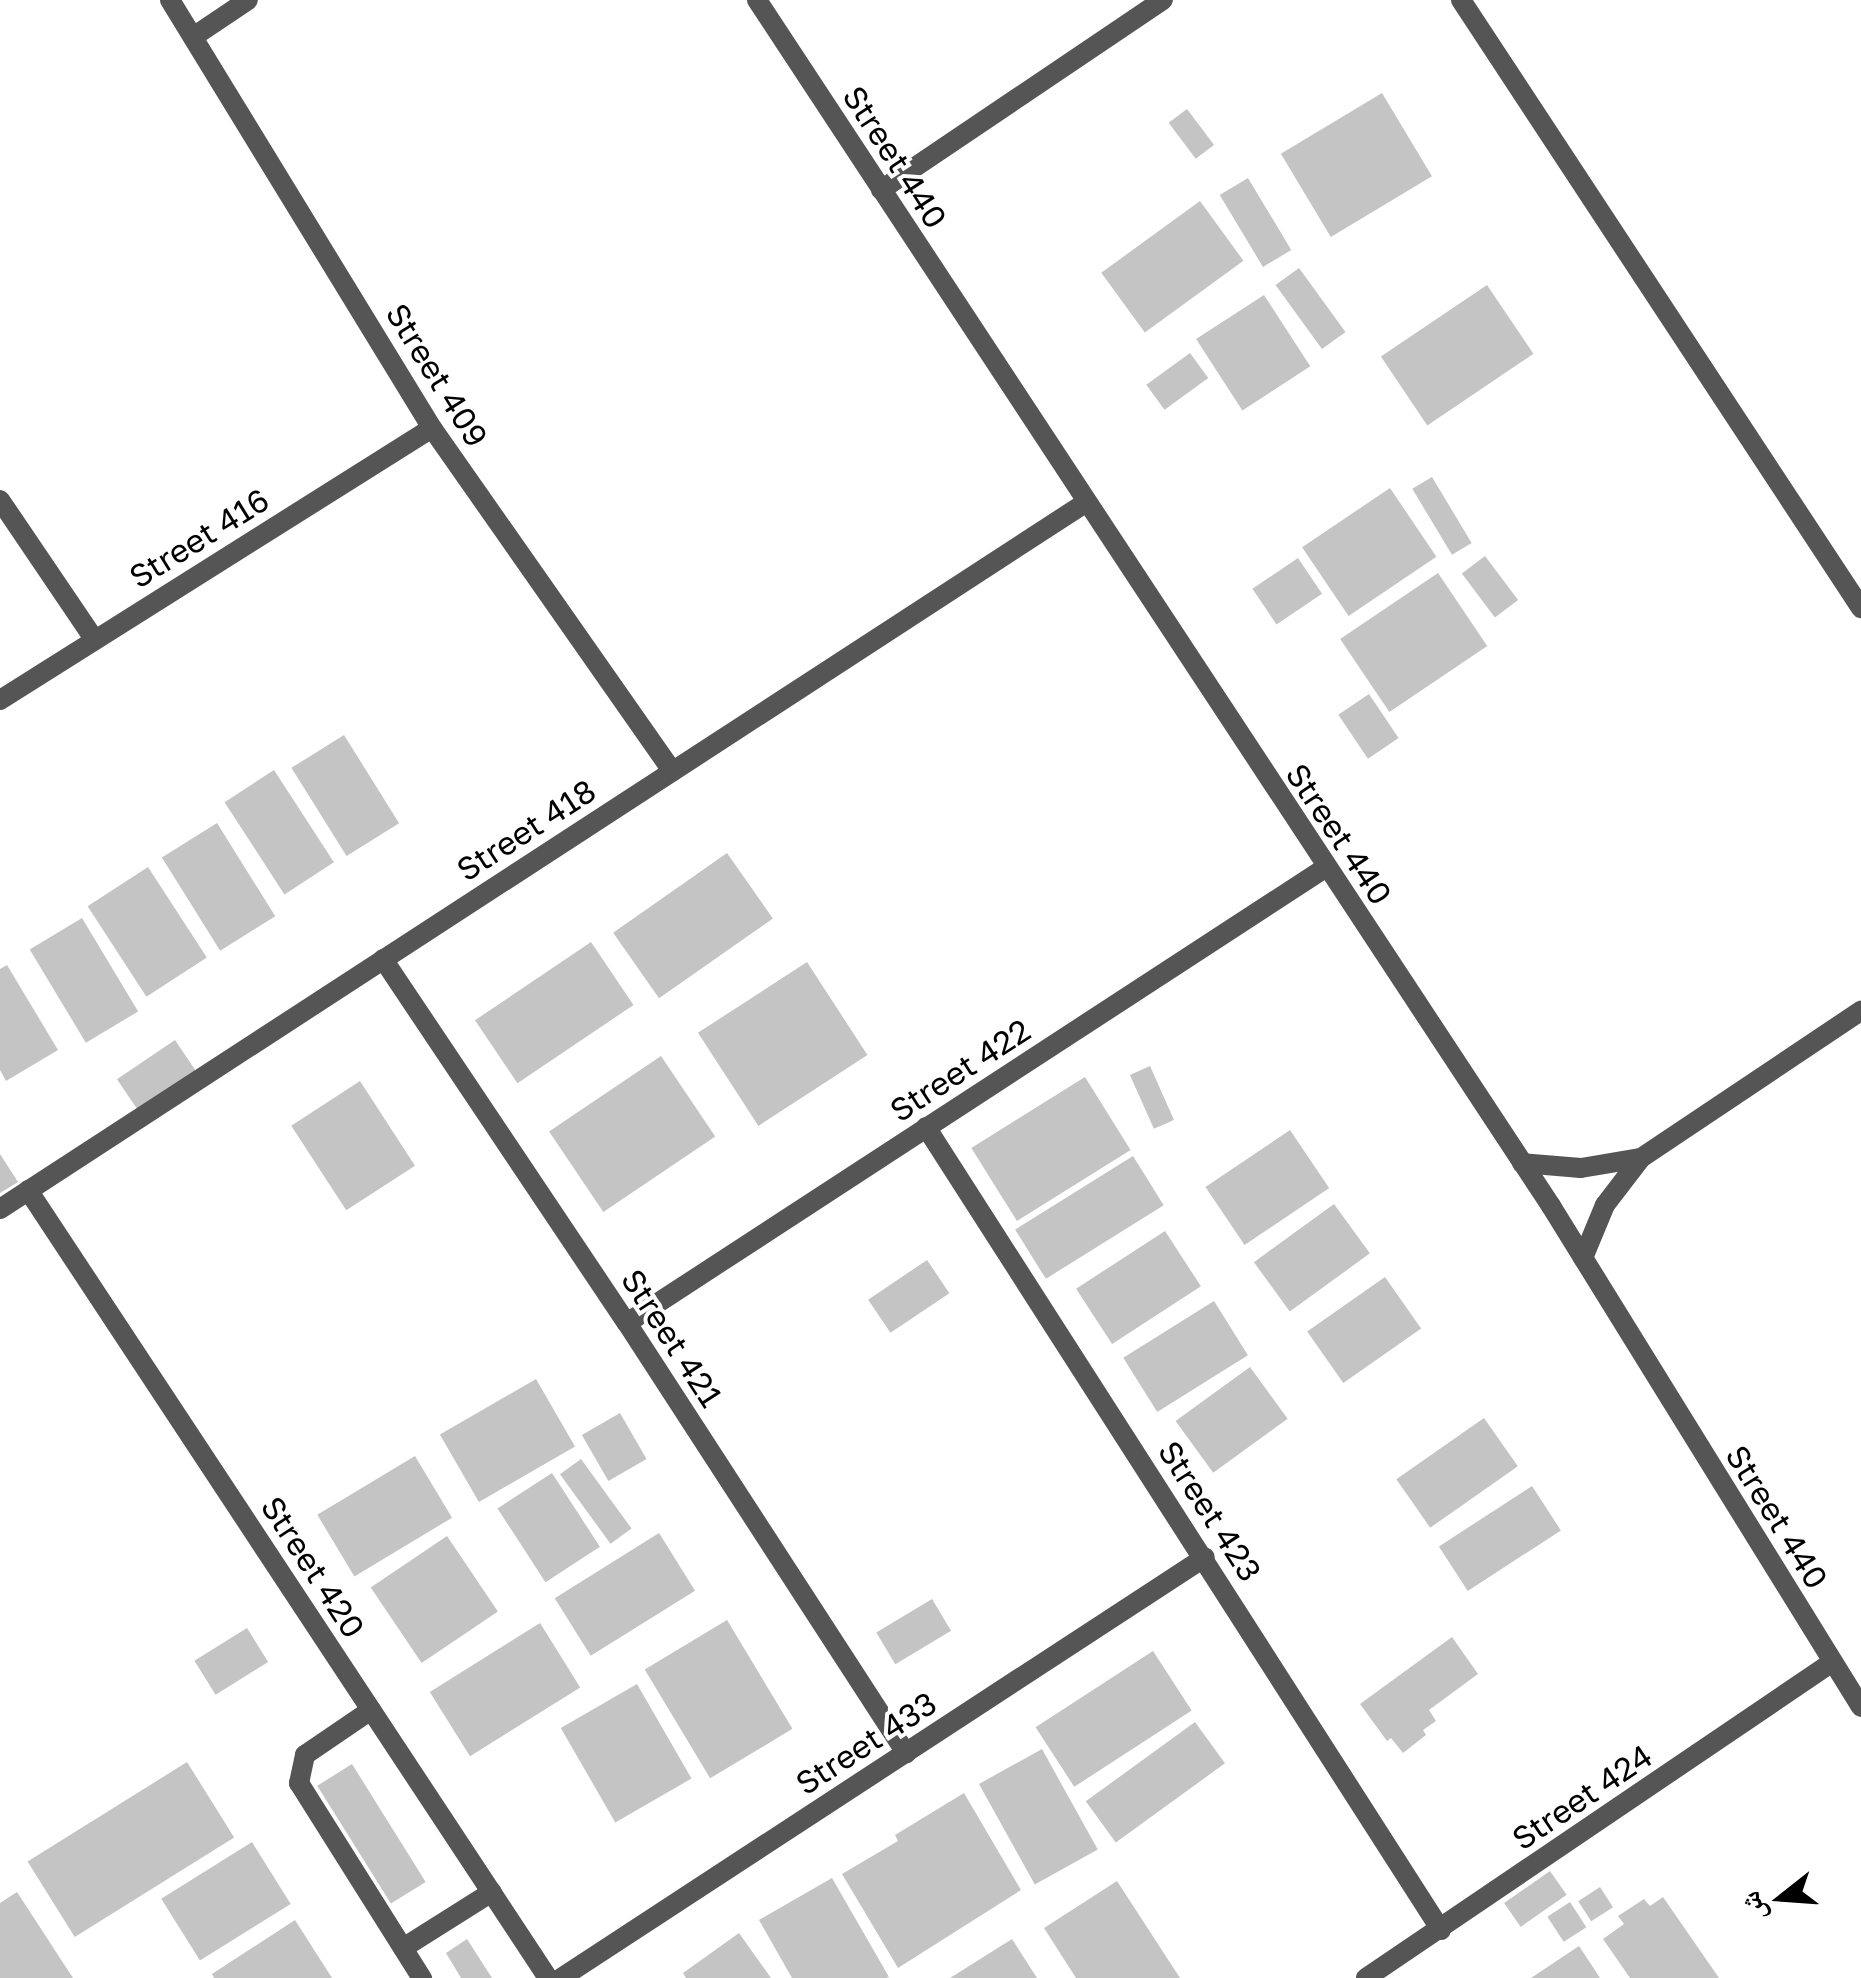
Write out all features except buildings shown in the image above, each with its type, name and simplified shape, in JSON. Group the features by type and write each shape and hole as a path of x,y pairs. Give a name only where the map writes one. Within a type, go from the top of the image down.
{"street":[{"name":"Street 409","path":"170,0 432,428 672,771"},
{"path":"193,37 248,0"},
{"name":"Street 440","path":"758,0 1084,503 1522,1163 1861,1707"},
{"path":"881,190 1163,0"},
{"path":"1461,0 1861,608"},
{"name":"Street 416","path":"0,700 432,428"},
{"path":"0,500 94,639"},
{"name":"Street 418","path":"0,1208 1084,503"},
{"name":"Street 422","path":"627,1323 1325,868"},
{"name":"Street 421","path":"383,959 627,1323 906,1753"},
{"path":"1582,1258 1605,1204 1640,1158 1861,1011"},
{"name":"Street 423","path":"926,1128 1441,1930"},
{"path":"1522,1163 1582,1168 1640,1158"},
{"name":"Street 420","path":"28,1190 548,1978"},
{"name":"Street 433","path":"560,1978 1205,1558"},
{"name":"Street 424","path":"1366,1978 1832,1662"},
{"path":"371,1710 305,1755 299,1783 422,1978"},
{"path":"403,1948 492,1892"}]}
